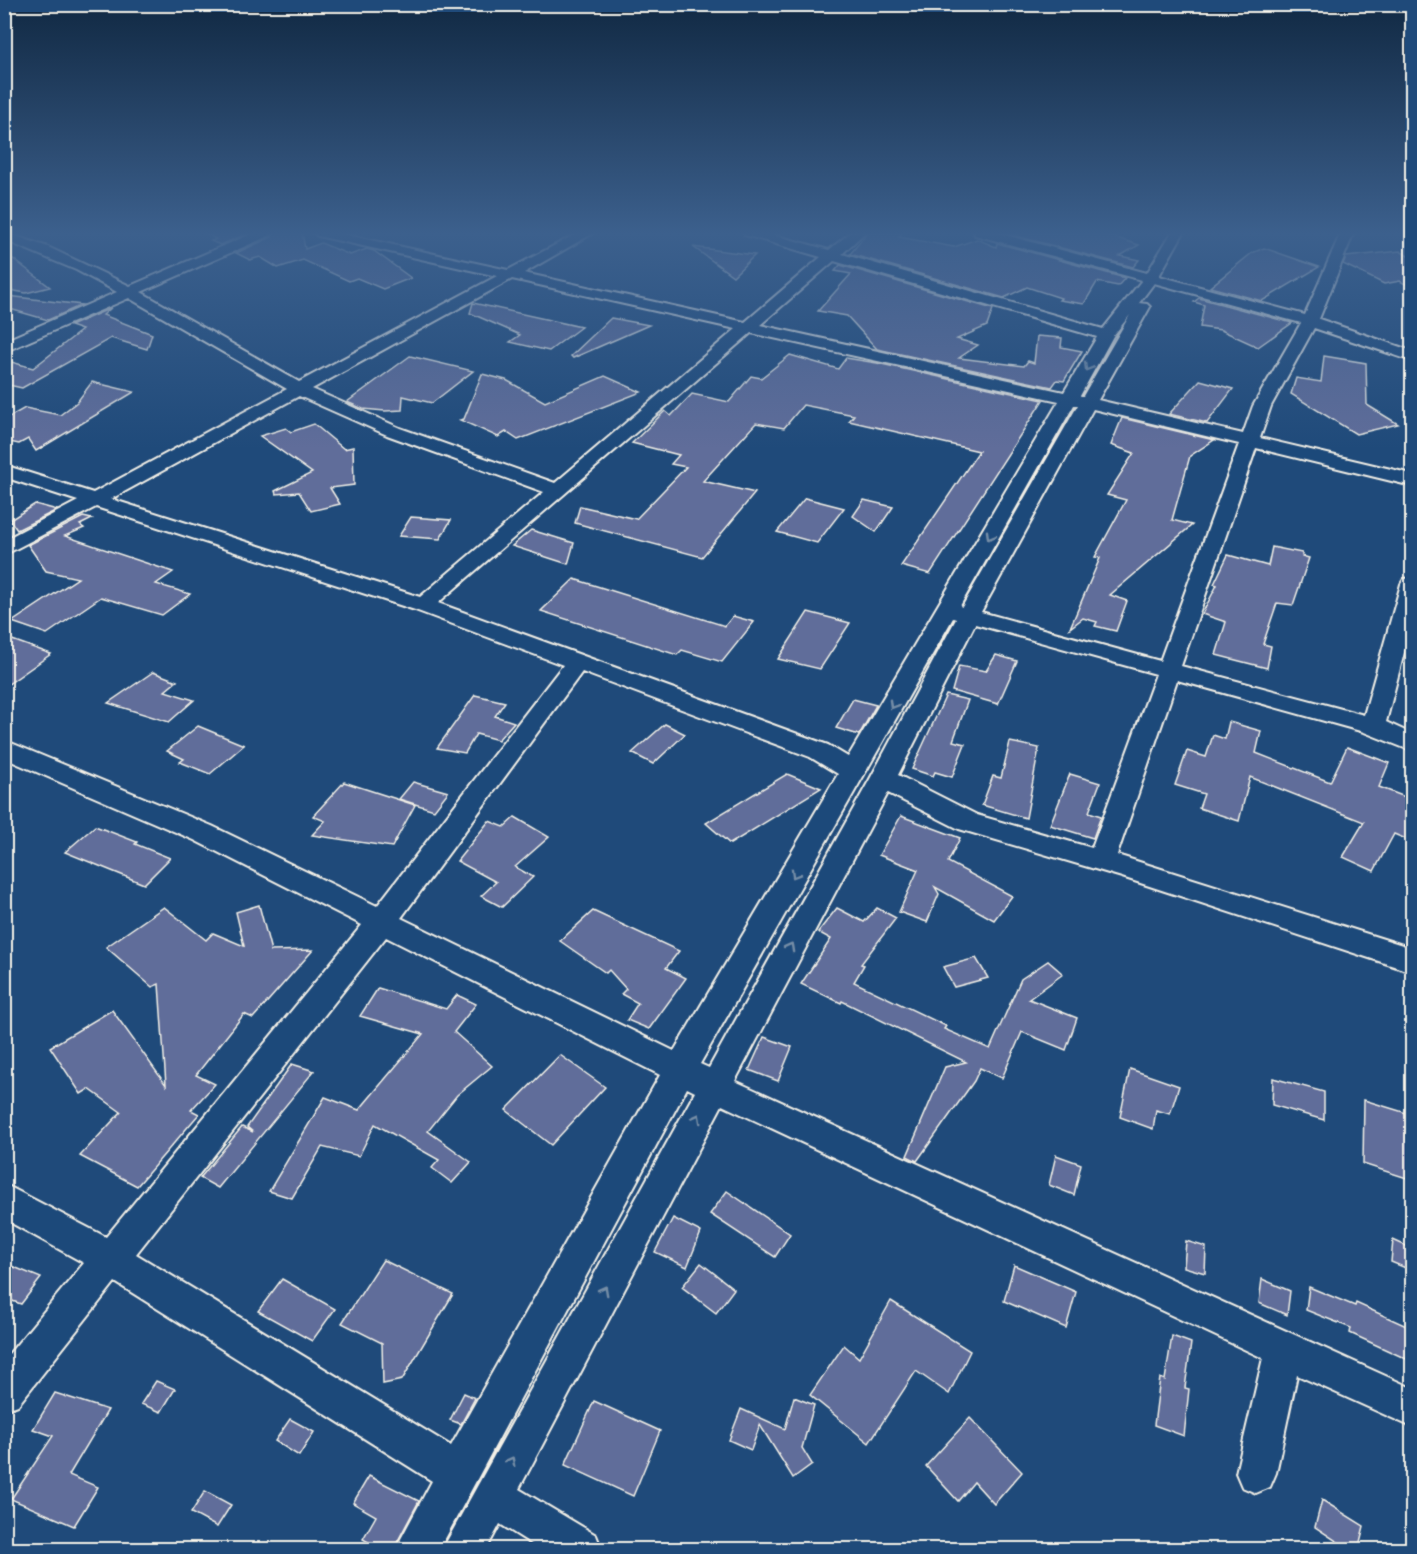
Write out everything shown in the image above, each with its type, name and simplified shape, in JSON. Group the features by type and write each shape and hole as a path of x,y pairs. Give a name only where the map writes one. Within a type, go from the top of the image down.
{"street":[{"path":"4,347 100,305"},
{"path":"154,305 299,389 353,415 557,490"},
{"path":"4,549 455,305"},
{"path":"645,305 1080,401 1413,480"},
{"path":"423,606 774,305"},
{"path":"1001,305 1106,335"},
{"path":"1080,401 1106,335 1132,305"},
{"path":"416,1550 680,1070 854,772 958,613 1138,305"},
{"path":"1250,305 1310,321 1413,356"},
{"path":"1101,861 1262,406 1317,305"},
{"path":"4,471 97,498 423,606 819,752 854,772"},
{"path":"1373,726 1413,584"},
{"path":"958,613 1373,726 1413,743"},
{"path":"463,1550 883,779 958,613"},
{"path":"4,1391 382,920 576,664"},
{"path":"4,748 203,833 680,1070 1413,1408"},
{"path":"883,779 968,822 1101,861 1413,960"},
{"path":"4,1200 111,1259 458,1474"},
{"path":"1256,1473 1284,1348"},
{"path":"492,1496 581,1550"}],"building":[{"path":"7,305 82,305 48,320 6,308"},
{"path":"473,305 480,305 581,327 549,351 510,342 520,335 470,313"},
{"path":"824,305 977,305 993,309 987,326 957,339 978,345 959,358 1024,366 1028,361 1034,363 1037,336 1062,338 1061,347 1082,351 1064,381 1057,380 1052,387 877,349 847,316 818,311"},
{"path":"1204,305 1223,305 1292,323 1258,347 1221,330 1200,327"},
{"path":"111,308 103,315 152,334 147,349 111,338 22,388 4,384 4,360 33,368 82,330 70,326"},
{"path":"611,318 649,325 573,358 571,356"},
{"path":"790,355 838,369 846,358 877,363 1043,400 930,574 901,566 979,451 849,421 854,415 803,405 784,428 756,423 703,481 755,493 702,557 575,523 580,506 636,519 686,467 671,464 679,455 632,443 665,411 671,416 692,394 729,402 751,376 761,378"},
{"path":"410,356 473,371 432,403 403,396 402,410 385,411 363,409 347,402"},
{"path":"1324,356 1366,363 1367,405 1398,424 1356,434 1291,394 1296,378 1321,382"},
{"path":"482,374 506,380 545,402 605,376 641,392 518,440 506,432 498,437 460,420 464,419"},
{"path":"1200,380 1233,389 1207,423 1169,414"},
{"path":"92,382 134,392 36,451 28,439 19,444 4,441 4,420 25,408 60,415 77,402"},
{"path":"1122,418 1214,440 1190,456 1172,520 1192,525 1110,595 1127,601 1116,631 1095,626 1097,622 1083,618 1070,628 1100,558 1095,557 1126,500 1107,495 1134,453 1111,445"},
{"path":"314,424 344,449 353,447 354,485 330,488 340,504 311,511 299,492 276,494 275,491 312,473 260,436 286,428 291,432"},
{"path":"805,498 844,508 817,543 777,532"},
{"path":"864,500 893,507 876,532 853,516"},
{"path":"35,504 57,510 17,530 10,520"},
{"path":"83,517 92,519 80,525 84,528 65,536 173,572 156,584 190,594 162,615 101,597 47,634 12,622 78,578 46,571 28,545"},
{"path":"411,517 451,520 440,539 399,536"},
{"path":"531,530 574,543 568,564 512,546"},
{"path":"1272,547 1302,553 1302,556 1309,558 1293,605 1277,603 1263,644 1271,646 1267,668 1216,655 1226,622 1202,614 1217,585 1214,584 1228,555 1268,566"},
{"path":"574,579 725,626 733,616 754,622 722,662 682,650 677,655 541,611"},
{"path":"808,612 850,623 820,669 778,659"},
{"path":"4,637 51,654 4,687"},
{"path":"996,655 1017,661 998,704 952,691 959,666 986,671"},
{"path":"153,672 177,681 165,691 194,700 169,722 108,703"},
{"path":"475,695 505,702 495,716 514,722 498,740 476,734 465,753 437,748"},
{"path":"946,695 968,700 953,741 965,744 952,777 935,772 933,776 912,769"},
{"path":"853,699 876,705 859,735 836,728"},
{"path":"1229,722 1261,731 1256,753 1330,782 1347,747 1389,763 1379,787 1413,800 1413,842 1394,834 1374,871 1343,857 1364,822 1250,777 1239,821 1199,808 1204,794 1175,785 1187,751 1206,757 1213,735 1225,739"},
{"path":"665,724 685,734 653,764 632,753"},
{"path":"198,726 244,745 210,774 180,762 184,759 167,751"},
{"path":"1010,742 1039,748 1026,818 982,805 993,776 1001,778"},
{"path":"787,774 821,788 730,844 706,823"},
{"path":"1070,774 1100,783 1089,812 1101,816 1093,838 1050,825"},
{"path":"344,782 415,805 392,847 312,835 325,821 313,816"},
{"path":"413,782 448,792 434,810 399,799"},
{"path":"901,816 960,838 948,862 1012,896 994,920 935,887 939,894 927,922 899,912 918,870 879,855"},
{"path":"515,817 549,837 515,867 533,877 502,907 481,896 496,882 457,861 489,821 504,827"},
{"path":"95,826 170,858 144,884 65,852"},
{"path":"259,905 271,951 313,950 253,1018 244,1014 196,1075 215,1084 191,1110 199,1114 137,1186 80,1156 121,1112 89,1089 81,1094 50,1047 112,1010 166,1085 159,984 152,987 106,947 164,907 206,940 213,933 244,946 236,912"},
{"path":"837,908 864,922 877,908 896,918 861,964 864,965 854,982 946,1026 944,1029 990,1049 1021,979 1048,961 1063,974 1029,999 1077,1018 1066,1050 1022,1032 1002,1078 980,1068 974,1081 917,1161 907,1156 945,1067 966,1062 842,1001 841,1003 801,984 831,939 818,932"},
{"path":"593,911 679,951 666,968 686,978 649,1029 627,1020 638,1003 621,994 626,989 609,970 606,973 560,941"},
{"path":"976,958 988,978 954,987 943,967"},
{"path":"378,988 446,1009 457,995 476,1004 454,1032 492,1066 457,1095 428,1131 471,1162 452,1183 432,1168 439,1160 375,1124 359,1156 322,1147 292,1198 269,1191 325,1097 359,1110 423,1034 360,1016"},
{"path":"764,1037 792,1047 778,1081 749,1070"},
{"path":"560,1055 605,1087 551,1145 506,1110"},
{"path":"292,1064 314,1071 218,1188 200,1178 242,1127 253,1132 247,1127"},
{"path":"1130,1069 1179,1086 1170,1114 1156,1110 1153,1129 1120,1117"},
{"path":"1273,1078 1324,1092 1324,1120 1272,1105"},
{"path":"1364,1100 1413,1115 1413,1180 1363,1164"},
{"path":"1056,1155 1081,1164 1074,1195 1049,1185"},
{"path":"727,1191 790,1234 775,1257 710,1214"},
{"path":"673,1218 701,1232 687,1267 655,1252"},
{"path":"1393,1240 1413,1249 1413,1271 1391,1262"},
{"path":"1186,1241 1206,1247 1205,1273 1184,1267"},
{"path":"383,1260 453,1294 402,1380 383,1384 382,1343 342,1323"},
{"path":"4,1263 41,1278 21,1304 4,1298"},
{"path":"701,1263 734,1289 716,1313 682,1287"},
{"path":"1014,1265 1076,1292 1066,1328 1004,1301"},
{"path":"282,1279 335,1309 312,1341 258,1311"},
{"path":"1262,1279 1290,1291 1287,1315 1259,1303"},
{"path":"1309,1287 1355,1306 1356,1303 1413,1329 1413,1362 1350,1333 1351,1328 1306,1310"},
{"path":"891,1301 970,1351 949,1394 916,1371 869,1443 810,1395 844,1345 859,1358"},
{"path":"1172,1336 1191,1343 1185,1388 1189,1389 1184,1436 1154,1425 1160,1378 1165,1380"},
{"path":"156,1381 175,1389 161,1412 141,1404"},
{"path":"55,1393 108,1410 69,1475 98,1487 74,1526 11,1499 53,1436 33,1429"},
{"path":"464,1393 475,1398 461,1424 450,1420"},
{"path":"794,1397 814,1405 802,1448 812,1464 793,1478 760,1425 751,1450 729,1440 741,1409 785,1429"},
{"path":"594,1401 660,1431 633,1496 565,1465"},
{"path":"970,1418 1022,1472 994,1504 974,1482 958,1501 926,1466"},
{"path":"290,1419 314,1432 299,1456 275,1441"},
{"path":"369,1476 419,1501 393,1550 382,1550 363,1539 376,1516 353,1503"},
{"path":"205,1491 231,1505 217,1527 191,1513"},
{"path":"1322,1500 1364,1526 1358,1550 1350,1550 1315,1527"}]}
